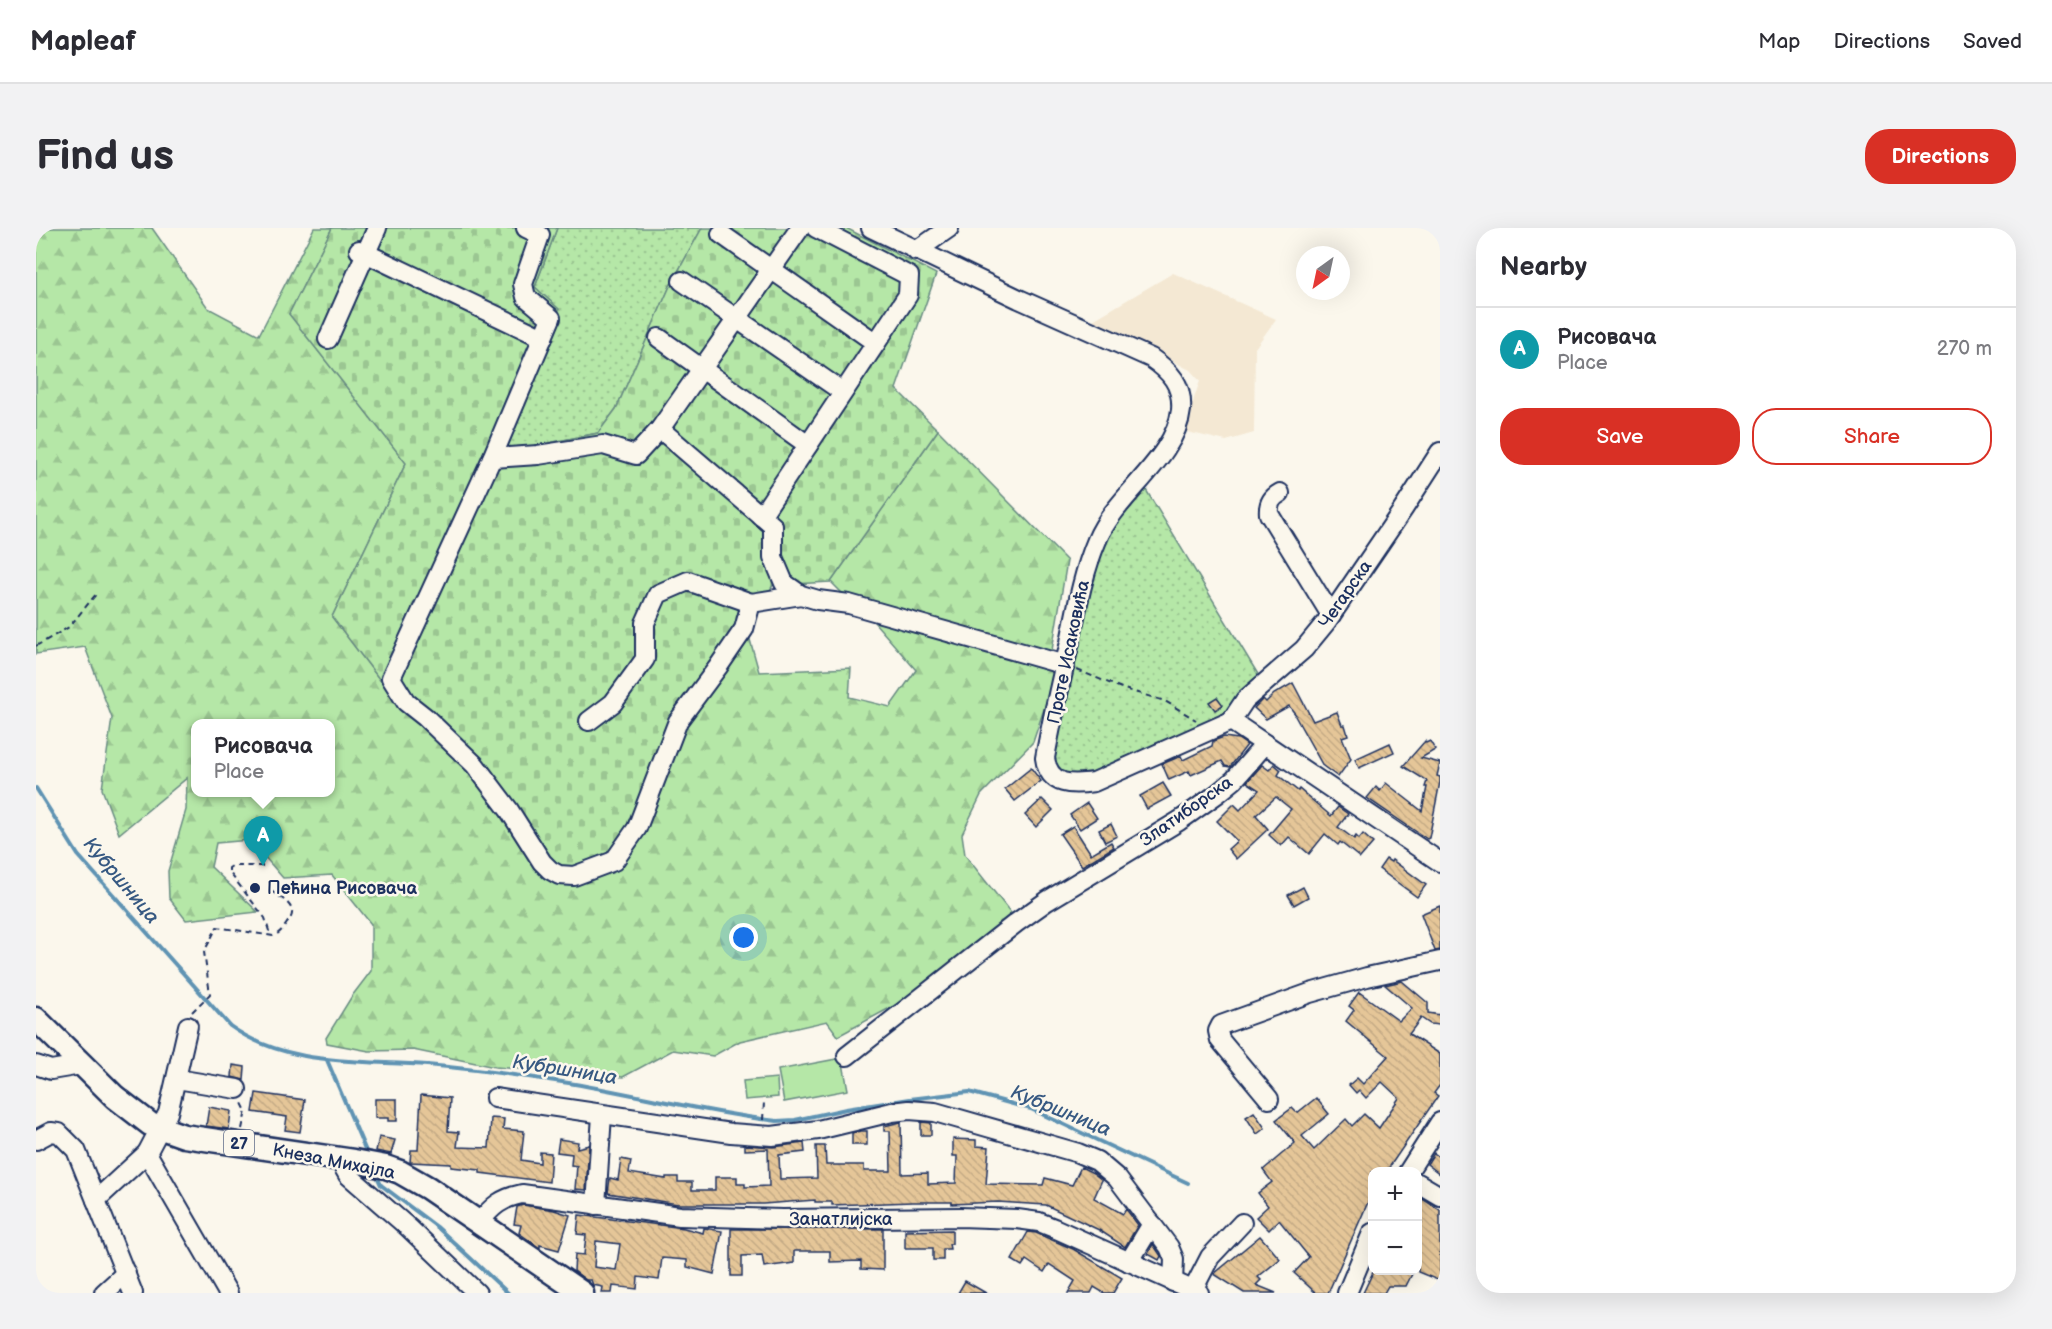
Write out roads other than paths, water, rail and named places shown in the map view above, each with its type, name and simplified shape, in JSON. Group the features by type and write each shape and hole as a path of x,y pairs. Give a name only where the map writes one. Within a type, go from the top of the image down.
{"main road":[{"name":"27","path":"36,1019 81,1065"},
{"name":"Кнеза Михајла","path":"81,1065 129,1110 160,1128 184,1136 386,1167 414,1179 582,1293"}],"street":[{"path":"328,339 362,252 376,228"},
{"path":"526,228 540,235 523,284 526,297 551,318 492,458 391,678 406,702 475,765 509,810 542,862 559,875 574,876 614,861 637,828 678,721 744,629 752,603"},
{"path":"492,458 538,455 603,445 636,455 660,429 800,228"},
{"path":"760,516 908,295 909,276 816,228"},
{"name":"Проте Исаковића","path":"871,228 924,246 1151,358 1167,370 1180,392 1180,411 1176,429 1160,456 1109,518 1098,538 1085,572 1045,758 1052,776 1061,782 1073,785 1094,782 1232,721"},
{"path":"924,246 949,228"},
{"path":"721,234 876,343"},
{"path":"362,252 543,338"},
{"path":"682,281 843,392"},
{"path":"659,338 808,445"},
{"path":"660,429 772,526 773,557 784,583 801,595 818,600 849,603 1065,665"},
{"name":"Чегарска","path":"1232,721 1245,700 1304,649 1331,615 1440,452"},
{"path":"1281,493 1274,497 1268,506 1269,514 1331,615"},
{"path":"589,721 613,703 645,659 645,623 658,594 688,581 752,603 801,595"},
{"path":"1232,721 1440,862"},
{"name":"Златиборска","path":"847,1056 1016,923 1098,868 1179,821 1208,800 1234,780 1265,744"},
{"path":"1269,1100 1220,1040 1218,1031 1221,1025 1310,993 1367,977 1440,961"},
{"path":"96,1200 147,1153 168,1113 189,1020"},
{"path":"36,1065 51,1070 81,1065"},
{"path":"177,1079 237,1089"},
{"path":"495,1098 731,1133 772,1136 818,1130 892,1112 909,1110 935,1112 1078,1152 1097,1161 1117,1178 1172,1253 1169,1284"},
{"path":"596,1205 602,1115"},
{"path":"1411,1167 1440,1122"},
{"path":"36,1140 51,1132 59,1133 76,1150 134,1293"},
{"path":"147,1153 228,1293"},
{"path":"347,1160 348,1175 409,1228 477,1293"},
{"path":"1422,1185 1440,1196"},
{"name":"Занатлијска","path":"480,1222 501,1200 522,1194 680,1216 1017,1219 1039,1222 1054,1228 1129,1262 1169,1284 1196,1292"},
{"path":"1196,1292 1203,1268 1210,1257 1242,1223"},
{"path":"1129,1262 1152,1224"},
{"path":"1347,1293 1368,1243"},
{"path":"104,1293 126,1273"}],"waterway":[{"name":"Кубршница","path":"36,788 78,855 230,1026 275,1049 325,1059 427,1065 529,1077 777,1121 795,1120 910,1099 969,1092 1031,1109 1188,1183"},
{"path":"327,1060 368,1156"},
{"path":"376,1174 381,1185 437,1227 508,1293"}],"place":[{"name":"Рисовача","path":"263,866"},
{"name":"Пећина Рисовача","path":"255,888"}]}
